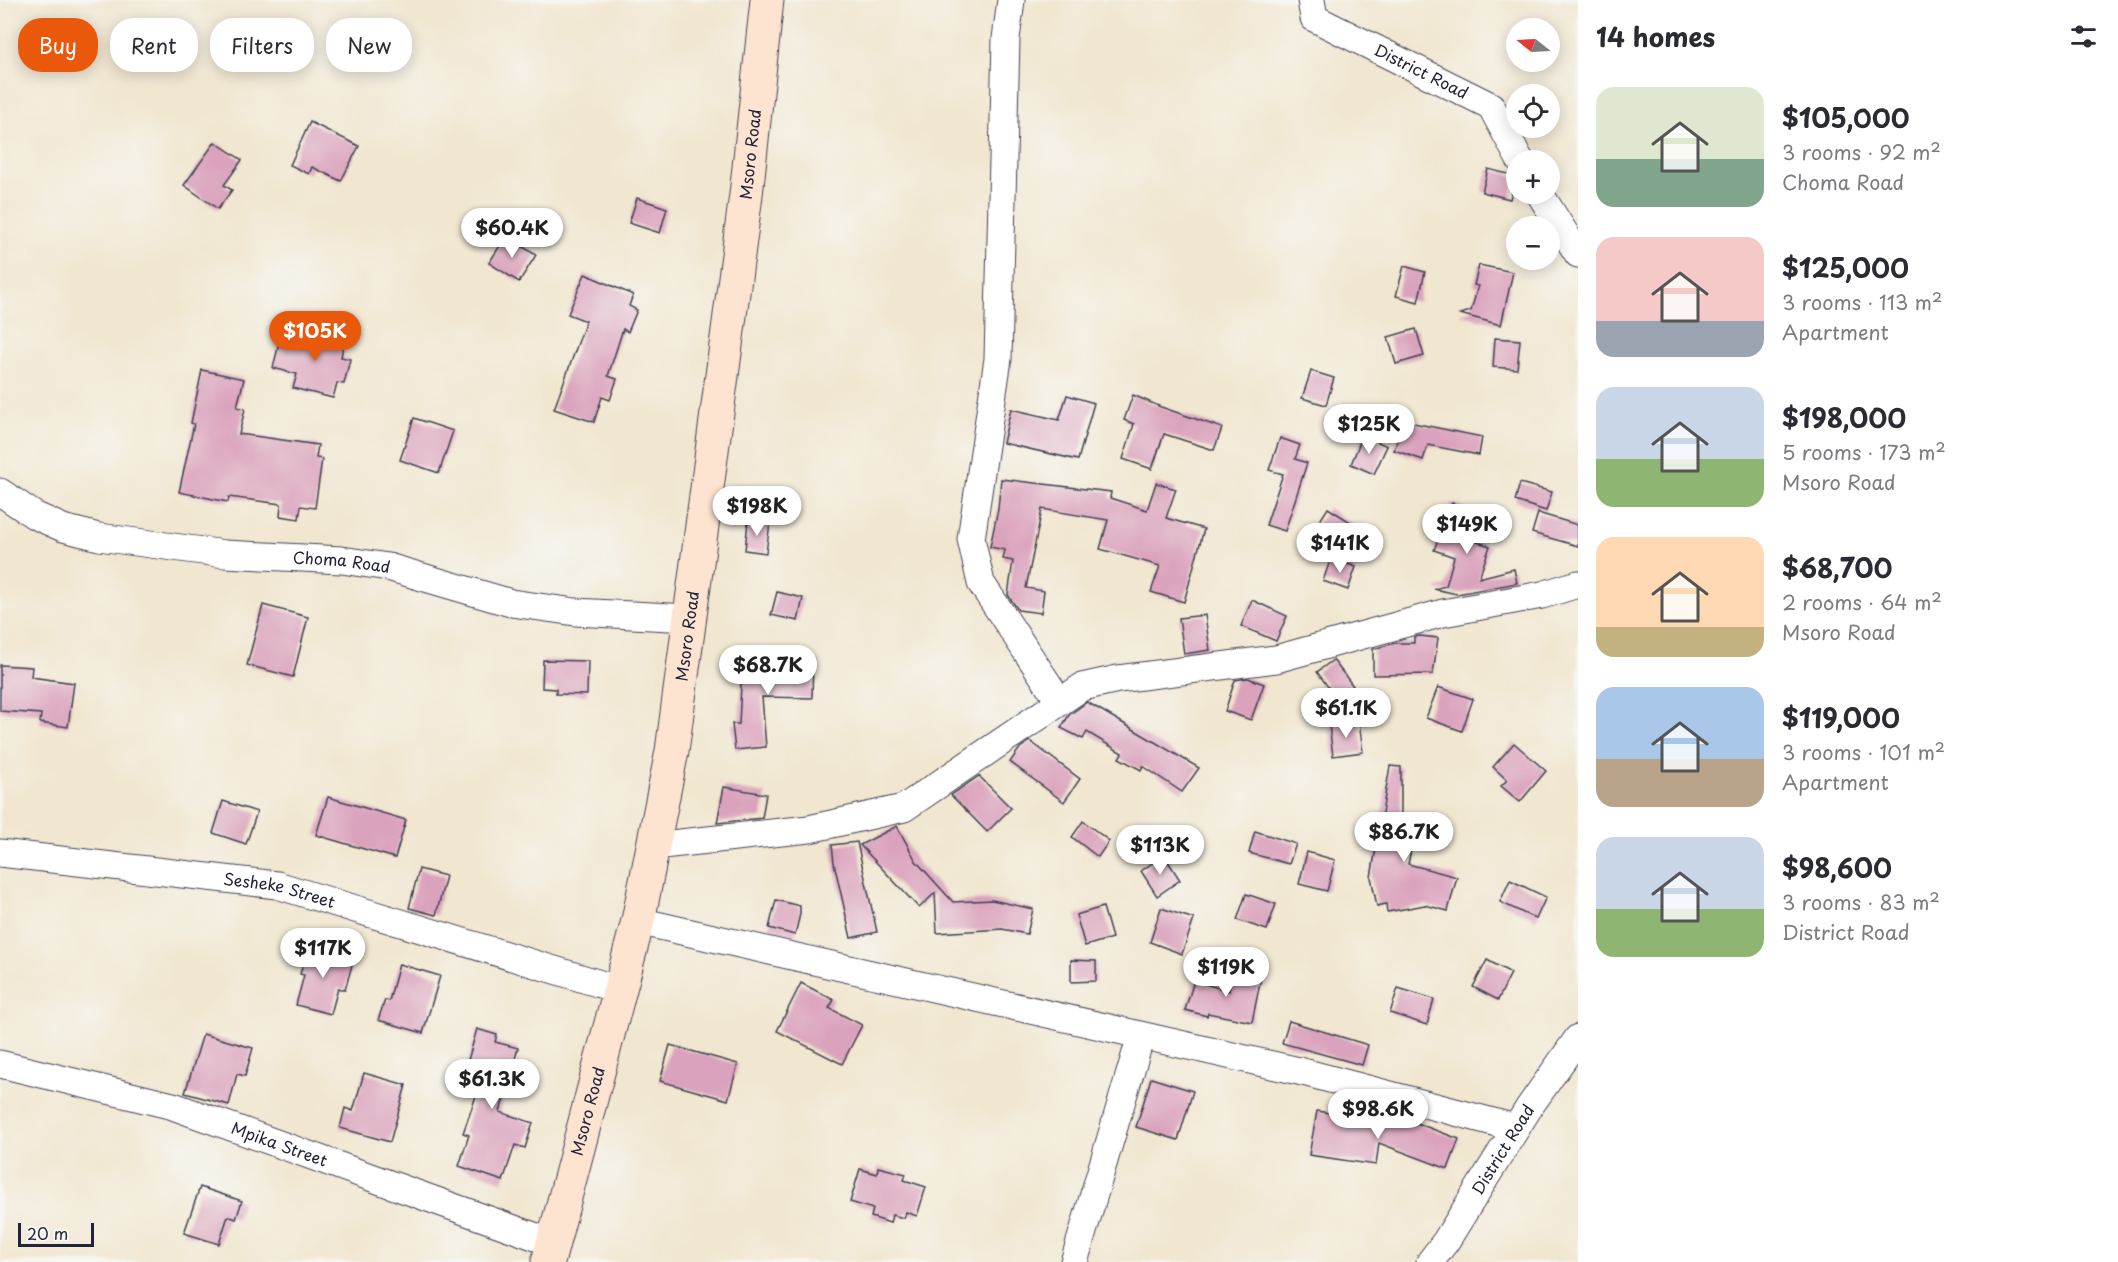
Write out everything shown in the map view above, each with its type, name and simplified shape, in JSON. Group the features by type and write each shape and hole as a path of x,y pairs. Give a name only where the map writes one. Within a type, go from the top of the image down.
{"street":[{"name":"Msoro Road","path":"551,1253 638,921 672,751 746,195 767,0"},
{"path":"1011,0 1006,39 998,358 970,539 981,583 1060,702"},
{"name":"District Road","path":"1311,0 1314,18 1491,106 1515,150"},
{"path":"1546,204 1578,254"},
{"name":"Choma Road","path":"0,492 34,515 63,528 99,537 225,554 342,560 388,567 511,603 575,612 689,618"},
{"path":"652,846 809,829 904,808 1082,687 1118,679 1276,658 1443,613 1542,595 1578,585"},
{"name":"Sesheke Street","path":"0,853 277,885 620,990"},
{"path":"638,921 1303,1072 1516,1128"},
{"path":"1074,1262 1141,1036"},
{"name":"District Road","path":"1430,1262 1446,1241 1516,1128 1578,1038"},
{"name":"Mpika Street","path":"0,1064 173,1106 551,1253"}],"building":[{"path":"310,122 359,146 341,181 312,167 309,174 290,165"},
{"path":"215,142 242,160 224,185 232,190 218,209 184,185"},
{"path":"1488,169 1506,174 1506,198 1482,192"},
{"path":"637,198 667,208 660,233 629,223"},
{"path":"506,236 536,255 519,282 489,263"},
{"path":"1479,265 1513,272 1501,325 1460,314 1471,311 1478,286 1474,285"},
{"path":"1404,266 1425,272 1418,302 1396,296"},
{"path":"585,274 633,295 629,306 637,310 628,332 623,329 608,376 617,379 610,400 602,397 594,422 554,409 586,321 568,314"},
{"path":"307,327 345,337 341,357 350,359 344,384 337,383 333,398 293,388 297,374 273,368 280,339 303,345"},
{"path":"1416,329 1424,356 1396,364 1388,337"},
{"path":"1495,338 1520,340 1517,369 1493,367"},
{"path":"202,370 244,379 237,407 245,409 239,434 318,445 316,458 322,459 315,508 301,506 299,519 280,516 281,504 229,497 228,502 179,492 194,424 191,423"},
{"path":"1311,371 1334,378 1326,405 1302,398"},
{"path":"1067,395 1094,403 1078,460 1003,443 1011,409 1059,420"},
{"path":"1133,395 1222,428 1214,450 1164,434 1152,469 1123,459 1134,424 1124,420"},
{"path":"414,418 453,431 439,473 400,460"},
{"path":"1404,421 1482,437 1479,455 1428,445 1423,460 1394,450"},
{"path":"1363,435 1387,446 1374,474 1351,464"},
{"path":"1280,438 1300,445 1295,459 1307,463 1285,531 1266,525 1283,474 1269,470"},
{"path":"1001,479 1111,492 1110,498 1147,510 1156,483 1176,489 1166,518 1204,529 1184,602 1151,592 1160,566 1100,549 1108,520 1042,509 1026,588 1044,591 1041,613 1018,610 1008,595 1013,561 1003,559 1005,550 990,547 998,509"},
{"path":"1520,483 1552,492 1546,511 1515,501"},
{"path":"1452,503 1478,514 1468,539 1490,546 1479,578 1514,569 1517,583 1457,594 1434,589 1446,586 1454,557 1434,550"},
{"path":"1328,508 1360,528 1346,550 1314,530"},
{"path":"1538,513 1578,525 1578,546 1532,533"},
{"path":"748,521 770,523 766,553 745,550"},
{"path":"1331,558 1356,567 1348,590 1323,581"},
{"path":"777,592 803,598 798,621 771,615"},
{"path":"1252,600 1287,616 1276,641 1241,626"},
{"path":"263,605 308,617 293,677 247,665"},
{"path":"1205,615 1210,650 1184,654 1179,618"},
{"path":"1414,637 1438,638 1433,674 1373,675 1373,649 1395,643 1414,643"},
{"path":"784,657 813,658 812,698 762,697 766,747 735,750 732,724 739,724 742,665 784,668"},
{"path":"543,660 588,661 587,695 556,694 556,689 542,688"},
{"path":"1333,660 1353,686 1337,699 1317,672"},
{"path":"0,665 32,667 31,677 74,683 68,727 40,723 41,714 0,711"},
{"path":"1248,678 1264,684 1251,720 1225,711 1235,680"},
{"path":"1438,687 1473,699 1462,731 1426,718"},
{"path":"1087,702 1199,768 1182,792 1143,766 1141,770 1119,758 1122,753 1087,732 1083,739 1061,728 1069,715"},
{"path":"1359,722 1363,752 1333,756 1329,725"},
{"path":"1030,741 1080,779 1064,802 1010,762 1020,748"},
{"path":"1514,743 1546,771 1520,802 1501,786 1507,780 1493,767"},
{"path":"1390,766 1401,767 1401,848 1411,850 1408,864 1457,877 1448,911 1425,905 1387,912 1386,904 1377,906 1371,877"},
{"path":"979,776 1011,808 987,832 951,795"},
{"path":"724,787 766,794 762,818 717,823"},
{"path":"328,797 406,820 395,858 316,835"},
{"path":"223,801 257,812 246,844 213,833"},
{"path":"1083,821 1109,841 1098,857 1072,837"},
{"path":"897,826 916,861 953,902 992,900 1033,909 1027,934 1002,929 937,933 935,893 919,908 860,845"},
{"path":"1255,831 1296,844 1289,864 1249,853"},
{"path":"857,842 877,932 851,938 832,845"},
{"path":"1307,852 1335,860 1327,891 1299,884"},
{"path":"1164,855 1180,880 1157,896 1141,871"},
{"path":"419,869 446,876 436,915 409,908"},
{"path":"1510,880 1546,897 1536,919 1500,902"},
{"path":"1246,894 1276,904 1267,930 1237,920"},
{"path":"776,900 800,906 795,935 769,928"},
{"path":"1103,907 1112,938 1085,946 1076,915"},
{"path":"1161,908 1194,919 1182,954 1150,942"},
{"path":"308,946 354,958 345,990 338,988 331,1014 296,1005 304,975 300,974"},
{"path":"1071,960 1096,961 1096,981 1071,982"},
{"path":"1487,960 1511,973 1498,1000 1473,987"},
{"path":"399,964 440,976 423,1033 378,1020 385,1000 389,1001"},
{"path":"1233,972 1261,978 1252,1022 1208,1013 1207,1016 1185,1010 1194,981 1229,991"},
{"path":"801,983 834,1000 829,1008 862,1025 842,1064 777,1031"},
{"path":"1398,988 1434,999 1427,1025 1390,1013"},
{"path":"1289,1021 1368,1045 1362,1065 1282,1043"},
{"path":"477,1029 497,1035 495,1042 518,1048 500,1112 533,1123 525,1148 515,1145 503,1181 459,1166 469,1135 463,1133 482,1079 464,1074"},
{"path":"203,1034 253,1048 245,1076 237,1074 229,1105 185,1093"},
{"path":"670,1045 738,1064 728,1100 660,1081"},
{"path":"364,1073 406,1085 390,1142 340,1128 345,1108 353,1111"},
{"path":"1151,1078 1193,1091 1178,1140 1136,1127"},
{"path":"1317,1111 1409,1126 1411,1121 1459,1139 1448,1169 1379,1143 1376,1165 1309,1155"},
{"path":"878,1167 906,1174 904,1180 926,1187 917,1216 906,1212 904,1218 892,1215 890,1223 871,1217 873,1209 850,1202 860,1169 877,1174"},
{"path":"200,1187 242,1201 236,1219 228,1216 219,1244 184,1233"}]}
